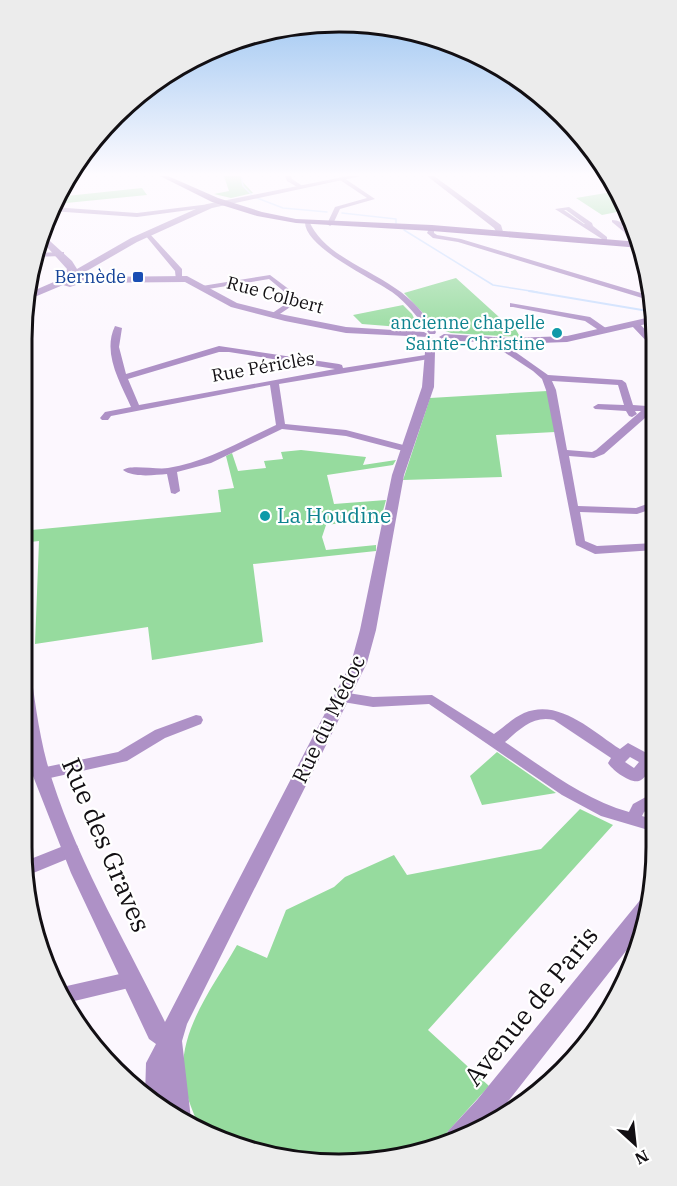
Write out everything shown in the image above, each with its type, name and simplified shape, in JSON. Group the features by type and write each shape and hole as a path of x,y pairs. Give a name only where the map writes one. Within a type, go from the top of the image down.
{"main road":[{"path":"478,231 630,244"}],"street":[{"path":"61,282 61,277 75,273 153,231"},
{"path":"309,231 332,251 397,293 434,336"},
{"path":"431,231 435,237 459,240 643,296"},
{"path":"595,231 605,238 605,242"},
{"path":"75,273 179,278 179,271 147,234"},
{"path":"47,242 61,254 75,273"},
{"path":"43,255 61,254"},
{"path":"35,292 61,282 70,284 75,273"},
{"path":"202,288 270,277 298,299 274,316"},
{"name":"Rue Colbert","path":"179,278 192,281 234,305 274,316 346,330 498,340 567,339 645,321"},
{"path":"513,305 587,319 606,331"},
{"path":"635,324 646,335"},
{"path":"118,328 114,336 116,356 136,408"},
{"name":"Rue du Médoc","path":"157,1095 158,1064 170,1041 177,1020 342,697 364,648 398,475 428,387 431,372 429,356 434,336"},
{"path":"498,340 501,346 546,378 551,390 578,538 583,546 595,550 646,547"},
{"path":"124,377 219,349 349,368"},
{"name":"Rue Périclès","path":"105,418 108,414 136,408 349,368 429,356"},
{"path":"546,378 622,383 635,421"},
{"path":"274,382 281,426"},
{"path":"598,407 646,407"},
{"path":"564,453 594,455 646,412"},
{"path":"128,470 144,474 195,466 281,426 346,433 407,449"},
{"path":"172,470 176,491"},
{"path":"573,509 637,511 646,508"},
{"path":"342,697 373,702 426,699 441,705 567,791 606,812 646,824"},
{"path":"494,742 529,716 548,712 558,716 621,757"},
{"path":"41,774 122,757 160,734 196,720"},
{"name":"Rue des Graves","path":"31,738 41,774 71,850 157,1031 170,1041"},
{"path":"633,820 638,808 646,803"},
{"path":"32,866 71,850"},
{"name":"Avenue de Paris","path":"491,1113 636,921"},
{"path":"69,993 133,979"},
{"name":"Rue du Médoc","path":"170,1041 178,1109"}],"green space":[{"path":"456,278 511,328 515,328 520,337 451,333 437,328 404,293"},
{"path":"403,305 412,314 418,326 413,328 362,324 353,315"},
{"path":"547,391 555,432 496,435 502,477 403,480 430,398"},
{"path":"301,450 366,457 363,465 396,460 393,465 327,475 334,504 386,500 381,518 326,525 322,537 326,550 376,545 376,551 253,564 263,642 152,660 148,627 35,644 39,541 31,542 31,530 221,512 218,490 234,488 226,456 232,453 238,471 266,468 264,461 283,459 281,452"},
{"path":"497,752 556,793 482,805 470,776"},
{"path":"580,809 613,825 428,1030 489,1086 444,1135 418,1144 379,1152 318,1154 259,1144 221,1131 196,1119 185,1086 184,1054 201,1005 237,945 267,958 286,910 334,887 345,877 394,855 407,875 541,849"}],"waterway":[{"path":"406,231 493,285 537,292"},
{"path":"529,291 644,310"}],"place":[{"name":"Bernède","path":"138,277"},
{"name":"ancienne chapelle Sainte-Christine","path":"557,333"},
{"name":"La Houdine","path":"265,516"}]}
